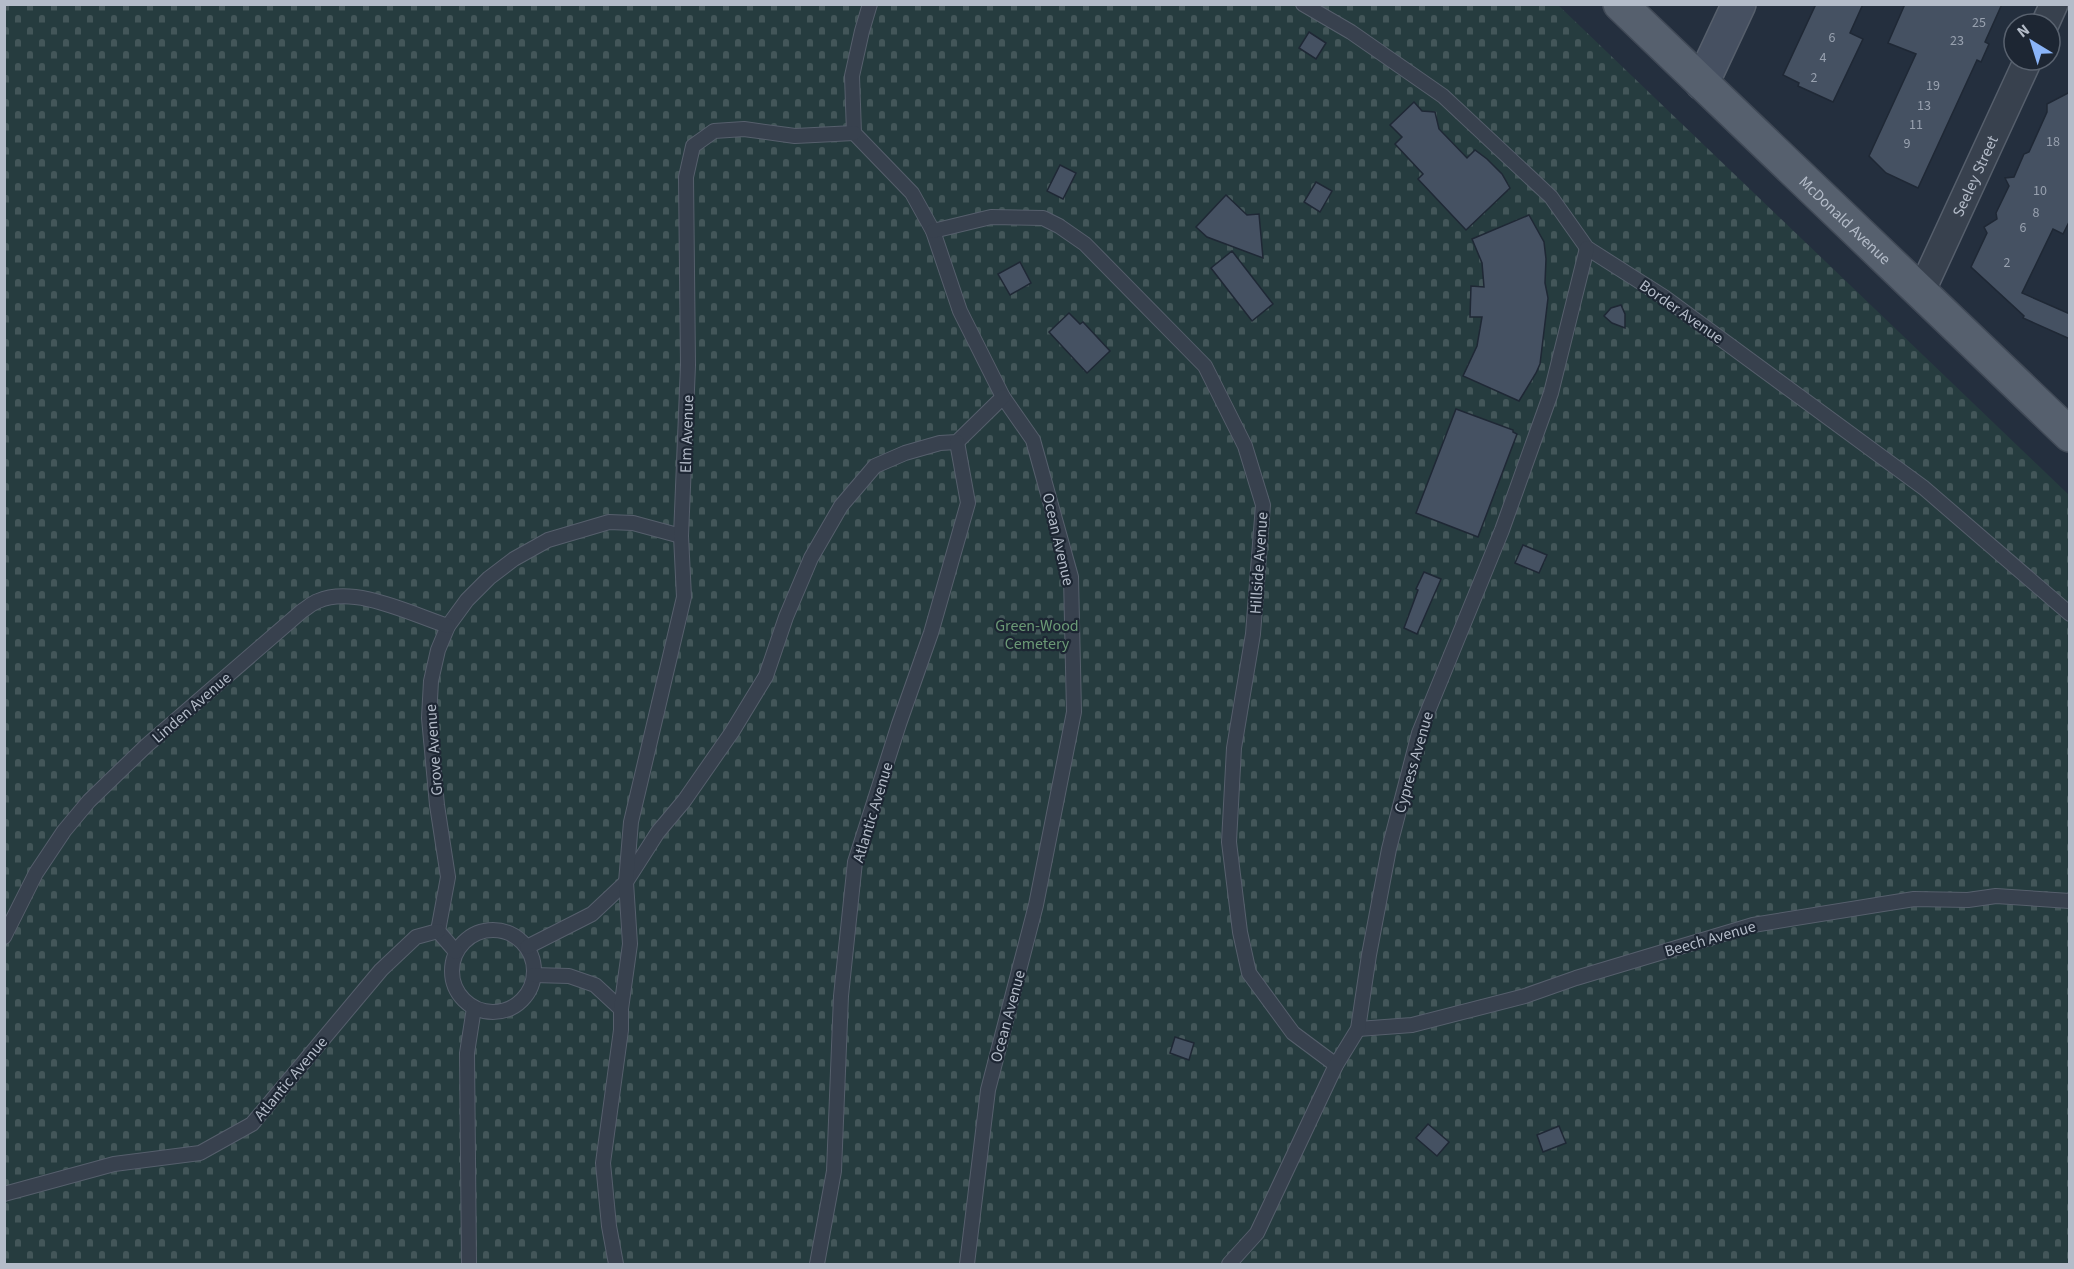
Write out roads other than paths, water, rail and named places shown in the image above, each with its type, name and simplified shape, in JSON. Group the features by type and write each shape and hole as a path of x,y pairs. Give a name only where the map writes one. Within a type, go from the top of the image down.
{"main road":[{"name":"McDonald Avenue","path":"1620,4 2070,435"},
{"path":"1702,83 1739,4"}],"street":[{"name":"Seeley Street","path":"1921,292 2022,72"}],"lane":[{"path":"854,133 852,76 870,4"},
{"name":"Border Avenue","path":"1302,4 1351,32 1443,96 1551,197 1587,248 1664,297 1924,488 2070,614"},
{"name":"Elm Avenue","path":"626,882 631,822 684,597 681,536 688,365 686,177 693,146 714,131 744,129 795,136 854,133"},
{"name":"Ocean Avenue","path":"854,133 912,192 933,231 960,311 1003,397 1033,440 1071,577 1074,712 1036,905 988,1090 967,1264"},
{"name":"Hillside Avenue","path":"933,231 991,217 1043,218 1059,226 1085,244 1206,366 1245,446 1263,506 1253,634 1234,748 1229,842 1240,932 1249,973 1293,1033 1336,1065"},
{"name":"Cypress Avenue","path":"1229,1264 1257,1233 1336,1065 1358,1029 1389,849 1419,733 1502,530 1551,393 1587,248"},
{"path":"527,947 592,914 626,882 658,832 684,801 732,732 766,676 786,617 811,558 841,506 875,466 905,453 940,443 957,442 1003,397"},
{"name":"Atlantic Avenue","path":"818,1264 834,1171 842,996 855,862 899,724 932,633 968,503 957,442"},
{"name":"Grove Avenue","path":"438,931 448,877 437,805 429,718 431,681 438,650 448,626 467,600 489,578 514,559 548,540 609,522 633,523 681,536"},
{"name":"Linden Avenue","path":"4,938 36,873 64,831 90,801 146,746 302,611 318,601 338,596 361,597 448,626"},
{"path":"615,1264 603,1163 630,944 626,882"},
{"name":"Beech Avenue","path":"1358,1029 1412,1025 1525,996 1576,978 1753,925 1914,899 1968,900 1996,896 2070,901"},
{"path":"490,930 504,931 517,937 527,947 534,965 531,988 524,999 513,1008 500,1012 487,1012 474,1008 463,1000 452,978 452,965 456,952 464,941 476,933 490,930"},
{"path":"438,931 456,952"},
{"name":"Atlantic Avenue","path":"4,1194 114,1164 200,1153 252,1124 381,970 416,937 438,931"},
{"path":"534,975 569,976 595,985 621,1009"},
{"path":"468,1264 467,1053 474,1008"}],"park label":[{"name":"Green-Wood Cemetery","path":"1037,634"}]}
